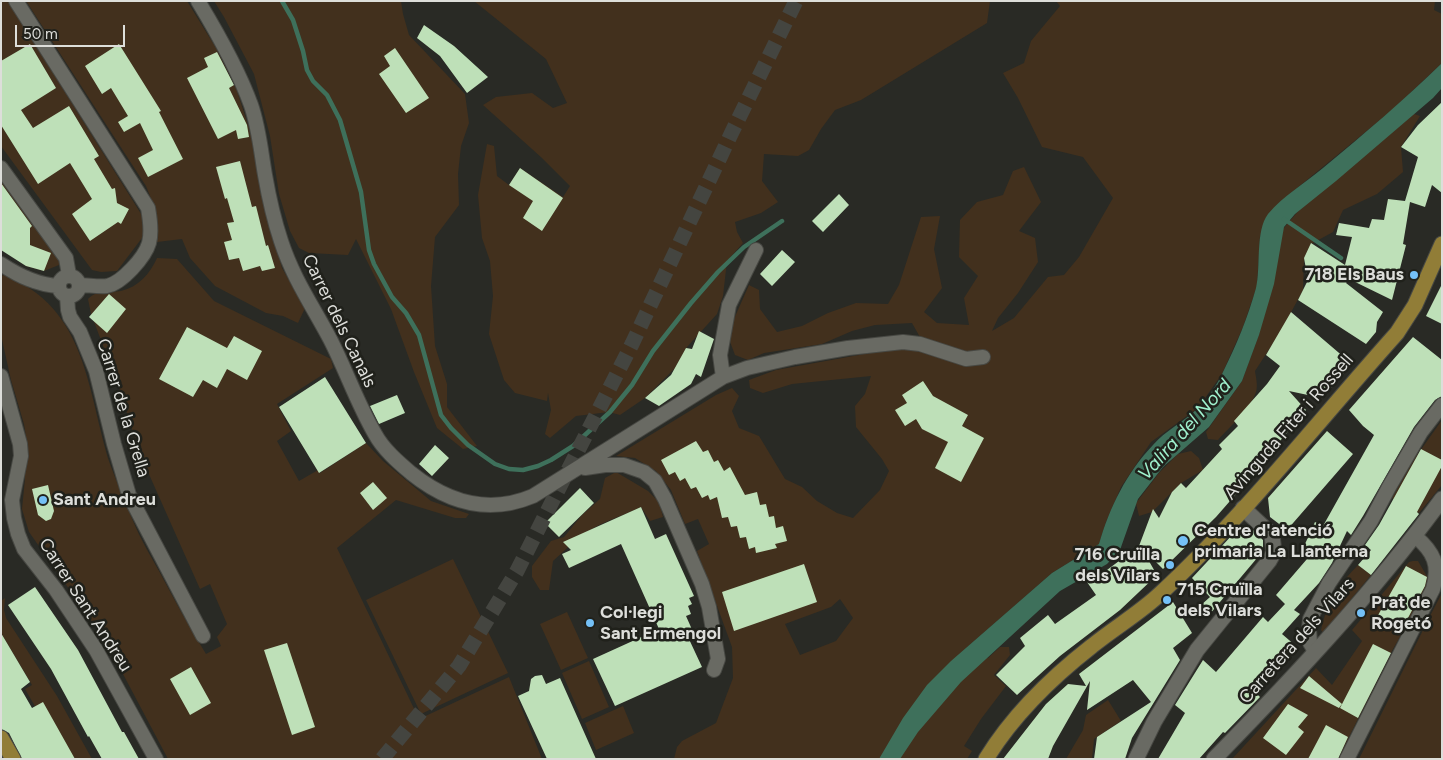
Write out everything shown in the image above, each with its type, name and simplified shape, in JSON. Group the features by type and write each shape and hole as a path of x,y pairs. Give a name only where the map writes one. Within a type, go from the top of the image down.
{"main road":[{"name":"Avinguda Fiter i Rossell","path":"986,759 999,738 1033,699 1091,647 1159,595 1243,508 1397,333 1415,305 1442,244"},
{"path":"1,738 13,759"}],"street":[{"path":"16,1 148,208 150,225 149,243 137,264 116,282 108,286 75,280 61,280 63,291"},
{"name":"Carrer dels Canals","path":"198,1 216,30 252,107 272,208 281,241 294,275 330,340 376,437 398,463 423,483 447,496 472,503 500,505 521,501 533,496 723,378 747,368 848,348 903,342 920,344 966,359 983,356"},
{"path":"1,168 66,258 75,280 76,294 39,283 14,273 1,264"},
{"path":"723,378 720,355 729,305 756,250"},
{"name":"Carrer de la Grella","path":"63,291 70,317 80,332 96,371 129,495 204,636"},
{"name":"Carrer Sant Andreu","path":"1,376 20,444 20,456 12,500 14,518 24,549 56,590 96,650 156,759"},
{"path":"1315,651 1310,643 1308,629 1310,619 1321,597 1336,571 1372,521 1389,487 1421,432 1442,405"},
{"name":"Carrer dels Canals","path":"577,470 605,464 624,465 644,472 656,481 702,584 709,607 718,659 714,670"},
{"name":"Carretera dels Vilars","path":"1214,759 1315,651 1415,536 1442,499"},
{"path":"1136,759 1154,722 1197,650 1269,561 1274,552 1272,535 1243,508"},
{"path":"1347,759 1433,589 1437,570 1434,561 1427,548 1415,536"}],"shaded area":[{"path":"1,1 8,1 143,217 145,228 142,238 117,271 101,272 92,270 1,146"},
{"path":"26,1 187,1 216,48 237,91 251,134 263,197 282,268 305,308 298,323 283,316 266,313 215,286 190,258 182,239 157,242 156,211 146,186"},
{"path":"214,1 401,1 409,35 465,94 469,123 461,146 458,174 459,205 435,237 431,286 435,346 447,384 447,407 477,446 463,449 437,428 391,309 356,239 348,255 309,253 299,248 290,231 279,194 270,136 254,74"},
{"path":"474,1 990,1 987,23 861,100 835,110 809,150 798,156 764,154 762,181 778,202 761,213 735,222 737,232 743,243 727,261 723,296 717,314 687,347 675,368 645,398 620,415 609,412 576,416 550,438 545,434 551,410 548,393 547,401 515,393 504,380 489,334 493,296 490,261 482,238 478,195 487,144 494,146 497,176 509,185 520,168 563,197 570,186 483,105 496,97 532,93 553,108 567,103 546,59"},
{"path":"1056,1 1435,1 1434,10 1442,14 1442,63 1391,111 1280,202 1260,236 1257,286 1243,327 1222,374 1198,408 1151,442 1121,487 1099,544 1052,573 964,650 988,658 1000,647 1009,647 1010,655 994,675 1006,686 981,719 964,746 972,751 967,759 674,759 677,747 682,741 716,723 733,678 732,647 697,551 709,544 698,519 685,524 671,490 656,471 635,458 616,456 716,395 732,388 739,396 732,411 739,428 759,436 785,479 802,487 817,501 837,513 853,518 880,490 889,471 882,459 856,427 855,406 865,394 871,376 792,384 763,393 750,388 749,380 776,370 892,349 925,346 912,323 875,325 852,331 822,344 764,353 748,360 735,355 729,339 730,328 749,285 759,290 760,309 777,332 802,326 828,313 856,303 888,304 899,285 921,217 940,216 934,249 942,288 924,312 937,323 969,325 964,298 978,276 959,257 960,220 977,202 1003,195 1013,171 1024,167 1041,202 1019,231 1035,238 1038,262 1018,293 998,318 992,331 1014,318 1048,277 1064,275 1079,257 1113,198 1083,157 1042,147 1018,98 1003,73 1024,63 1031,41 1060,6","holes":["840,599 853,618 836,641 800,655 785,624 831,607"]},
{"path":"1414,114 1420,116 1401,147 1403,172 1377,194 1343,210 1333,232 1311,244 1304,258 1303,290 1281,331 1255,371 1257,387 1253,399 1245,411 1218,440 1208,439 1206,432 1242,381 1258,337 1267,305 1283,229 1300,209"},
{"path":"1,178 59,260 59,265 44,271 26,266 1,249"},
{"path":"157,258 177,259 214,301 331,359 333,368 277,404 291,431 277,441 299,481 318,470 320,473 366,443 383,461 431,501 469,514 466,518 455,518 396,500 337,548 419,719 509,677 542,759 168,759 105,640 29,532 22,509 25,479 23,470 26,468 27,443 24,424 11,380 1,335 1,276 4,275 32,290 53,308 68,330 80,355 89,381 110,464 133,521 145,546 206,654 221,646 217,637 227,624 210,584 200,589 140,454 117,382 91,314 88,299 99,293 121,291 133,286 147,274"},
{"path":"1442,420 1442,485 1419,513 1392,498 1415,458"},
{"path":"1191,451 1199,458 1203,470 1181,483 1152,512 1139,516 1136,503 1159,473 1178,454"},
{"path":"616,472 648,491 659,502 663,517 650,521 641,507 593,528 578,538 553,561 549,590 540,590 532,577 532,566 551,541 564,537 582,515 600,499 605,478"},
{"path":"453,559 508,673 421,714 366,600"},
{"path":"1418,561 1431,583 1393,649 1338,759 1232,759 1316,668 1332,685 1362,641 1352,630 1409,562"},
{"path":"1358,565 1371,575 1323,633 1321,630 1323,620 1330,603 1345,579"},
{"path":"1442,593 1442,759 1359,759 1430,616"},
{"path":"5,598 4,610 6,618 57,696 92,759 75,759 36,708 25,689 32,685 1,633 1,601"},
{"path":"567,612 588,658 561,670 540,624"},
{"path":"589,661 609,707 582,719 562,673"},
{"path":"1108,700 1121,721 1094,739 1092,759 1066,759 1083,730 1086,715"},
{"path":"623,706 634,733 596,750 585,723"}],"water":[{"name":"Valira del Nord","path":"1442,63 1442,88 1433,98 1295,214 1284,227 1274,284 1259,335 1242,381 1209,427 1163,467 1138,499 1120,550 1107,564 1060,591 961,682 918,732 900,759 879,759 903,718 927,685 951,661 1052,573 1099,544 1108,517 1120,491 1135,467 1158,440 1197,409 1212,392 1233,352 1253,299 1257,280 1261,230 1268,214 1287,195 1323,168 1384,117"}],"building":[{"path":"424,25 454,46 488,77 467,93 440,56 417,38"},
{"path":"30,44 56,88 21,110 33,128 69,106 99,156 94,159 112,189 115,188 117,203 129,209 121,224 118,222 90,241 72,214 92,199 70,163 38,184 1,125 1,61"},
{"path":"119,44 161,111 159,112 183,159 148,177 138,158 153,150 140,123 124,132 118,122 128,116 111,88 102,94 85,66"},
{"path":"395,48 429,98 406,113 379,74 390,66 384,56"},
{"path":"217,52 234,85 229,88 247,125 249,137 238,139 236,130 218,139 187,78 208,67 204,58"},
{"path":"1442,102 1442,193 1432,185 1425,207 1410,202 1403,244 1406,245 1392,300 1349,279 1346,283 1383,312 1377,322 1376,332 1366,344 1298,300 1308,280 1304,258 1311,243 1345,265 1352,237 1336,235 1339,223 1369,228 1372,219 1384,220 1388,199 1405,201 1418,157 1401,147 1418,125"},
{"path":"240,161 252,207 256,206 266,246 268,245 275,268 262,271 260,266 243,271 239,258 229,260 224,242 232,240 227,223 234,222 216,167"},
{"path":"520,168 563,198 542,231 523,218 533,201 509,185"},
{"path":"1,183 32,226 30,228 30,245 51,253 44,271 26,266 1,250"},
{"path":"839,194 849,205 823,232 812,221"},
{"path":"782,250 795,262 772,286 760,274"},
{"path":"1442,284 1442,324 1426,316"},
{"path":"109,294 126,309 107,333 89,317"},
{"path":"1291,312 1352,364 1322,398 1289,391 1306,410 1238,491 1235,489 1237,493 1216,517 1163,569 1148,554 1146,556 1157,575 1120,610 1060,656 1017,695 996,675 1025,646 1020,638 1048,615 1055,624 1096,595 1087,582 1099,576 1139,546 1153,509 1159,518 1172,492 1181,483 1186,488 1222,449 1219,445 1238,426 1234,421 1267,384 1280,366 1266,355"},
{"path":"187,327 227,348 234,336 262,351 247,380 227,369 217,388 203,380 193,397 159,379"},
{"path":"699,331 714,339 701,377 696,374 691,384 659,406 645,398 671,375 686,348 692,349"},
{"path":"1413,337 1442,360 1442,396 1435,400 1414,427 1351,535 1347,531 1332,563 1319,583 1294,610 1300,614 1282,634 1296,646 1256,693 1260,697 1225,733 1223,732 1199,759 1158,759 1185,713 1175,705 1203,660 1216,672 1263,617 1268,622 1285,604 1276,595 1307,559 1300,555 1315,522 1323,526 1374,435 1349,410"},
{"path":"325,377 366,443 319,473 279,407"},
{"path":"923,381 933,396 968,415 962,426 984,438 961,482 935,468 948,442 922,429 916,419 905,426 895,410 907,403 902,395"},
{"path":"397,395 405,413 379,424 370,406"},
{"path":"1327,431 1353,454 1287,530 1270,517 1268,498"},
{"path":"696,441 703,452 708,450 714,462 718,460 724,471 730,467 745,495 757,492 760,505 766,504 769,517 774,516 776,528 783,526 787,541 775,544 777,548 756,553 755,547 749,549 746,537 740,538 737,526 731,527 728,517 722,518 717,497 710,500 708,495 702,498 696,487 691,489 685,478 680,481 675,472 669,475 661,460"},
{"path":"435,445 449,458 432,476 419,464"},
{"path":"1421,449 1442,460 1442,466 1417,512 1419,514 1371,575 1358,565 1371,550 1365,545 1379,525"},
{"path":"373,482 387,498 373,510 360,493"},
{"name":"Sant Andreu","path":"48,485 54,511 51,519 46,521 38,515 32,489"},
{"path":"580,488 594,503 559,537 545,523"},
{"path":"641,507 655,539 666,534 694,596 689,598 692,604 688,606 691,614 686,616 694,634 688,637 702,667 615,706 593,659 659,629 621,544 569,568 562,554 571,550 563,542"},
{"path":"1250,527 1263,540 1263,551 1209,615 1200,606 1210,597 1192,578 1234,533 1240,528"},
{"path":"804,564 817,602 734,631 722,592"},
{"path":"1406,566 1427,577 1425,586 1401,631 1377,617"},
{"path":"35,587 78,650 122,732 124,732 139,759 102,759 51,669 8,605"},
{"path":"1173,602 1192,633 1173,648 1180,660 1132,738 1125,759 1094,759 1097,737 1151,702 1133,680 1087,710 1090,681 1053,746 1048,759 1003,759 1046,704 1068,684 1086,686 1079,674"},
{"path":"1,633 30,682 21,689 32,708 43,702 75,759 22,759 9,733 1,729"},
{"path":"287,643 315,727 292,735 264,650"},
{"path":"1373,644 1391,653 1358,718 1340,708"},
{"path":"191,667 211,703 190,715 170,679"},
{"path":"542,675 546,684 560,678 596,759 547,759 518,696 529,691 531,679"},
{"path":"1309,676 1342,704 1339,708 1300,688"},
{"path":"1288,704 1308,715 1298,727 1304,732 1286,755 1263,738"},
{"path":"1326,725 1348,737 1338,759 1308,759"}],"waterway":[{"path":"282,1 293,20 307,70 313,81 327,95 340,120 361,192 369,250 374,264 392,297 406,313 419,335 441,415 468,445 495,464 509,469 523,470 551,460 573,446 610,412 632,385 653,351 718,272 744,247 782,221"},
{"path":"1284,219 1341,258"}],"tunnel":[{"path":"382,759 459,666 517,571 632,344 796,1"}],"place":[{"name":"718 Els Baus","path":"1414,275"},
{"name":"Sant Andreu","path":"43,500"},
{"name":"Centre d'atenció primaria La Llanterna","path":"1183,541"},
{"name":"716 Cruïlla dels Vilars","path":"1170,565"},
{"name":"715 Cruïlla dels Vilars","path":"1167,600"},
{"name":"Prat de Rogetó","path":"1361,613"},
{"name":"Col·legi Sant Ermengol","path":"590,623"}]}
